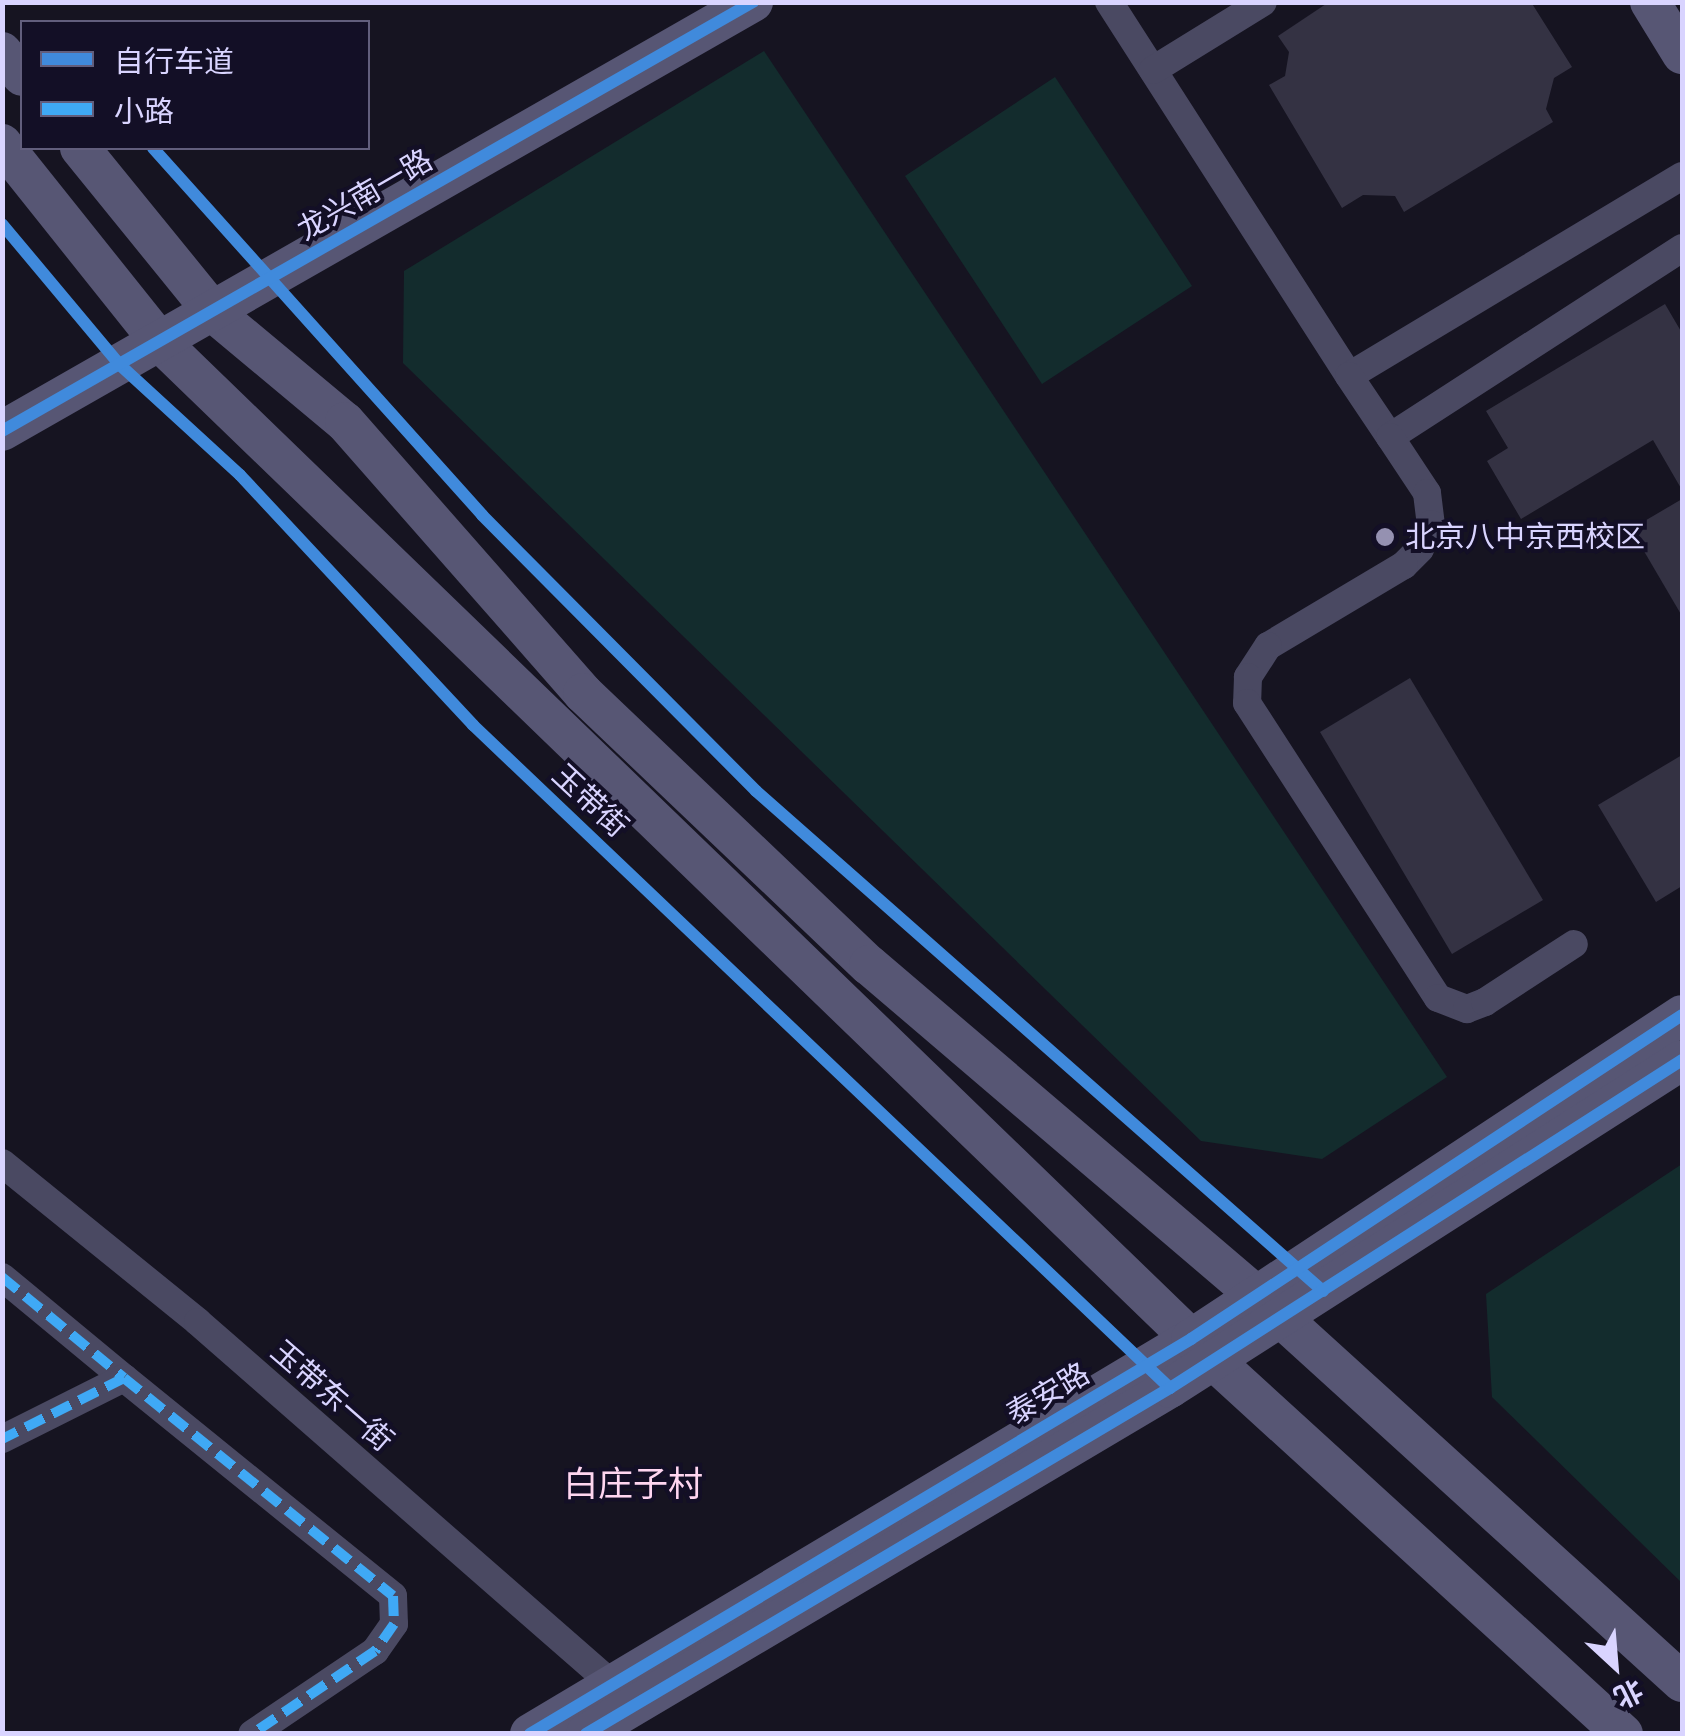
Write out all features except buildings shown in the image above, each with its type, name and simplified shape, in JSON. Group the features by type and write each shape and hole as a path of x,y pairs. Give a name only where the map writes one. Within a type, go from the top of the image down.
{"main road":[{"name":"龙兴南一路","path":"2,431 753,2"},
{"path":"1650,2 1682,54"},
{"path":"2,52 20,74"},
{"name":"玉带街","path":"2,144 161,343 1202,1350 1623,1734"},
{"path":"82,150 214,313 345,422 583,693 869,965 1267,1307 1682,1682"},
{"name":"泰安路","path":"586,1734 1202,1350 1682,1015"},
{"name":"泰安路","path":"1267,1307 1682,1060"},
{"name":"泰安路","path":"530,1734 1202,1350"}],"street":[{"path":"1109,2 1348,376 1427,492 1430,524 1420,548 1404,565 1268,646 1248,677 1247,703 1438,998 1467,1009 1574,944"},
{"path":"1153,70 1263,2"},
{"path":"1348,376 1682,176"},
{"path":"1390,437 1682,248"},
{"name":"玉带东一街","path":"2,1162 198,1322 612,1684"},
{"path":"2,1277 393,1596 394,1624 374,1650 252,1734"},
{"path":"2,1438 124,1378"}],"green space":[{"path":"764,51 1447,1077 1322,1159 1201,1141 403,363 404,271"},
{"path":"1055,77 1192,286 1042,384 905,176"},
{"path":"1682,1164 1682,1583 1492,1397 1486,1294"}],"marked path":[{"path":"2,1277 124,1378 2,1439"},
{"path":"124,1378 393,1596 394,1624 375,1651 252,1734"}],"cycle path":[{"path":"2,431 753,2"},
{"path":"155,150 482,515 756,791 1323,1291"},
{"path":"2,224 120,365 240,475 473,725 1170,1388"},
{"path":"530,1734 1191,1339 1682,1015"},
{"path":"586,1734 1170,1388 1682,1060"}],"place":[{"name":"北京八中京西校区","path":"1385,537"}],"district":[{"name":"白庄子村","path":"633,1485"}]}
